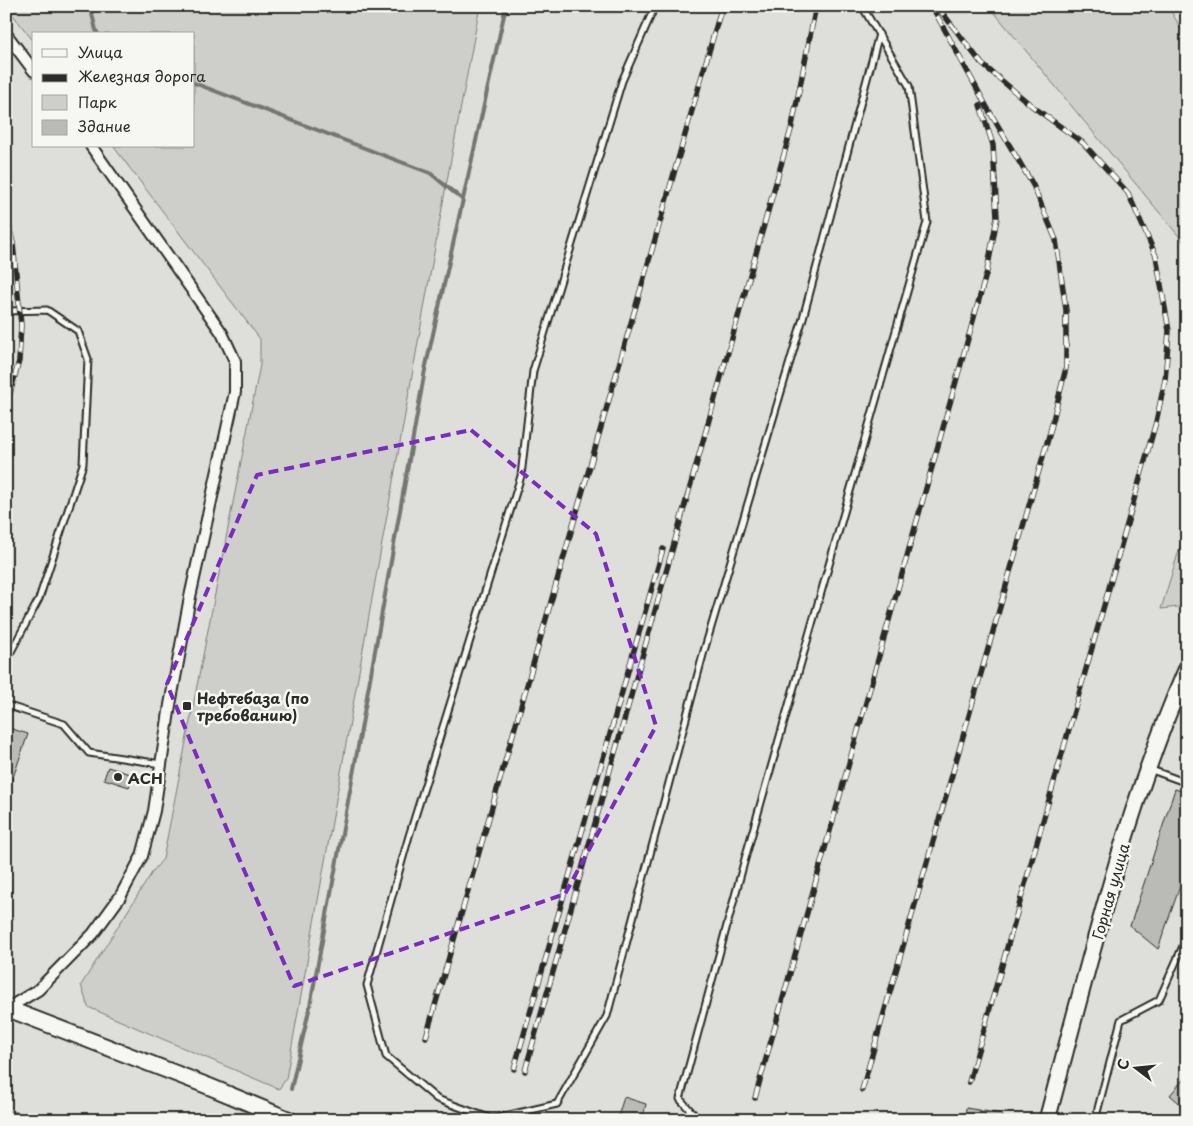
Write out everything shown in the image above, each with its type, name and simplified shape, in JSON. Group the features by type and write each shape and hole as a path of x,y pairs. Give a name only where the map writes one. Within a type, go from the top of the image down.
{"street":[{"path":"6,34 32,68"},
{"path":"7,1008 38,990 93,934 120,897 142,856 154,811 190,597 235,392 235,361 222,333 92,148"},
{"name":"Горная улица","path":"1047,1120 1107,898 1147,768 1187,668"},
{"path":"7,1008 290,1120"}],"lane":[{"path":"655,6 622,81 533,371 521,476 409,836 367,985 386,1056 437,1099 492,1119 557,1104 607,1016 704,651 803,318 878,34"},
{"path":"699,1120 680,1099 746,855 927,222 909,86 862,6"},
{"path":"6,311 46,310 78,331 88,359 83,464 39,599 6,661"},
{"path":"6,706 64,724 89,754 161,764"},
{"path":"1147,768 1187,783"},
{"path":"1095,1120 1121,1020 1160,1000 1187,937"}],"highlighted area":[{"path":"471,430 596,534 656,726 565,894 294,986 167,684 257,475"}],"shaded area":[{"path":"6,6 1187,6 1187,1120 6,1120"},
{"path":"6,1109 43,1120 6,1120"}],"green space":[{"path":"6,6 480,6 286,1079 279,1089 88,1007 81,985 153,871 163,859 260,365 260,339 115,148 195,148 195,32 32,32 32,39"},
{"path":"989,6 1168,6 1187,39 1187,246"},
{"path":"1187,524 1187,606 1161,609"}],"building":[{"path":"6,727 28,734 8,792 6,792"},
{"name":"АСН","path":"108,767 133,775 129,787 104,779"},
{"path":"1175,789 1187,793 1187,866 1158,949 1130,926"},
{"path":"1187,1075 1187,1110 1170,1095"},
{"path":"624,1097 646,1104 642,1120 617,1120"},
{"path":"966,1108 1002,1114 1002,1120 964,1120"}],"waterway":[{"path":"90,6 97,32"},
{"path":"291,1089 310,1006 425,370 506,6"},
{"path":"195,83 430,173 463,200"}],"railway":[{"path":"426,1037 722,6"},
{"path":"525,1071 792,126 816,6"},
{"path":"937,6 982,64 1032,106 1083,143 1128,193 1156,256 1169,331 1165,380 1156,422 969,1082"},
{"path":"862,1090 1050,432 1066,368 1066,310 1056,240 1033,185 988,109 935,12"},
{"path":"755,1098 987,271 997,218 993,145 980,105"},
{"path":"6,213 13,243 21,325 19,361 6,408"},
{"path":"514,1069 663,549"}],"place":[{"name":"Нефтебаза (по требованию)","path":"187,706"},
{"name":"АСН","path":"118,777"}]}
